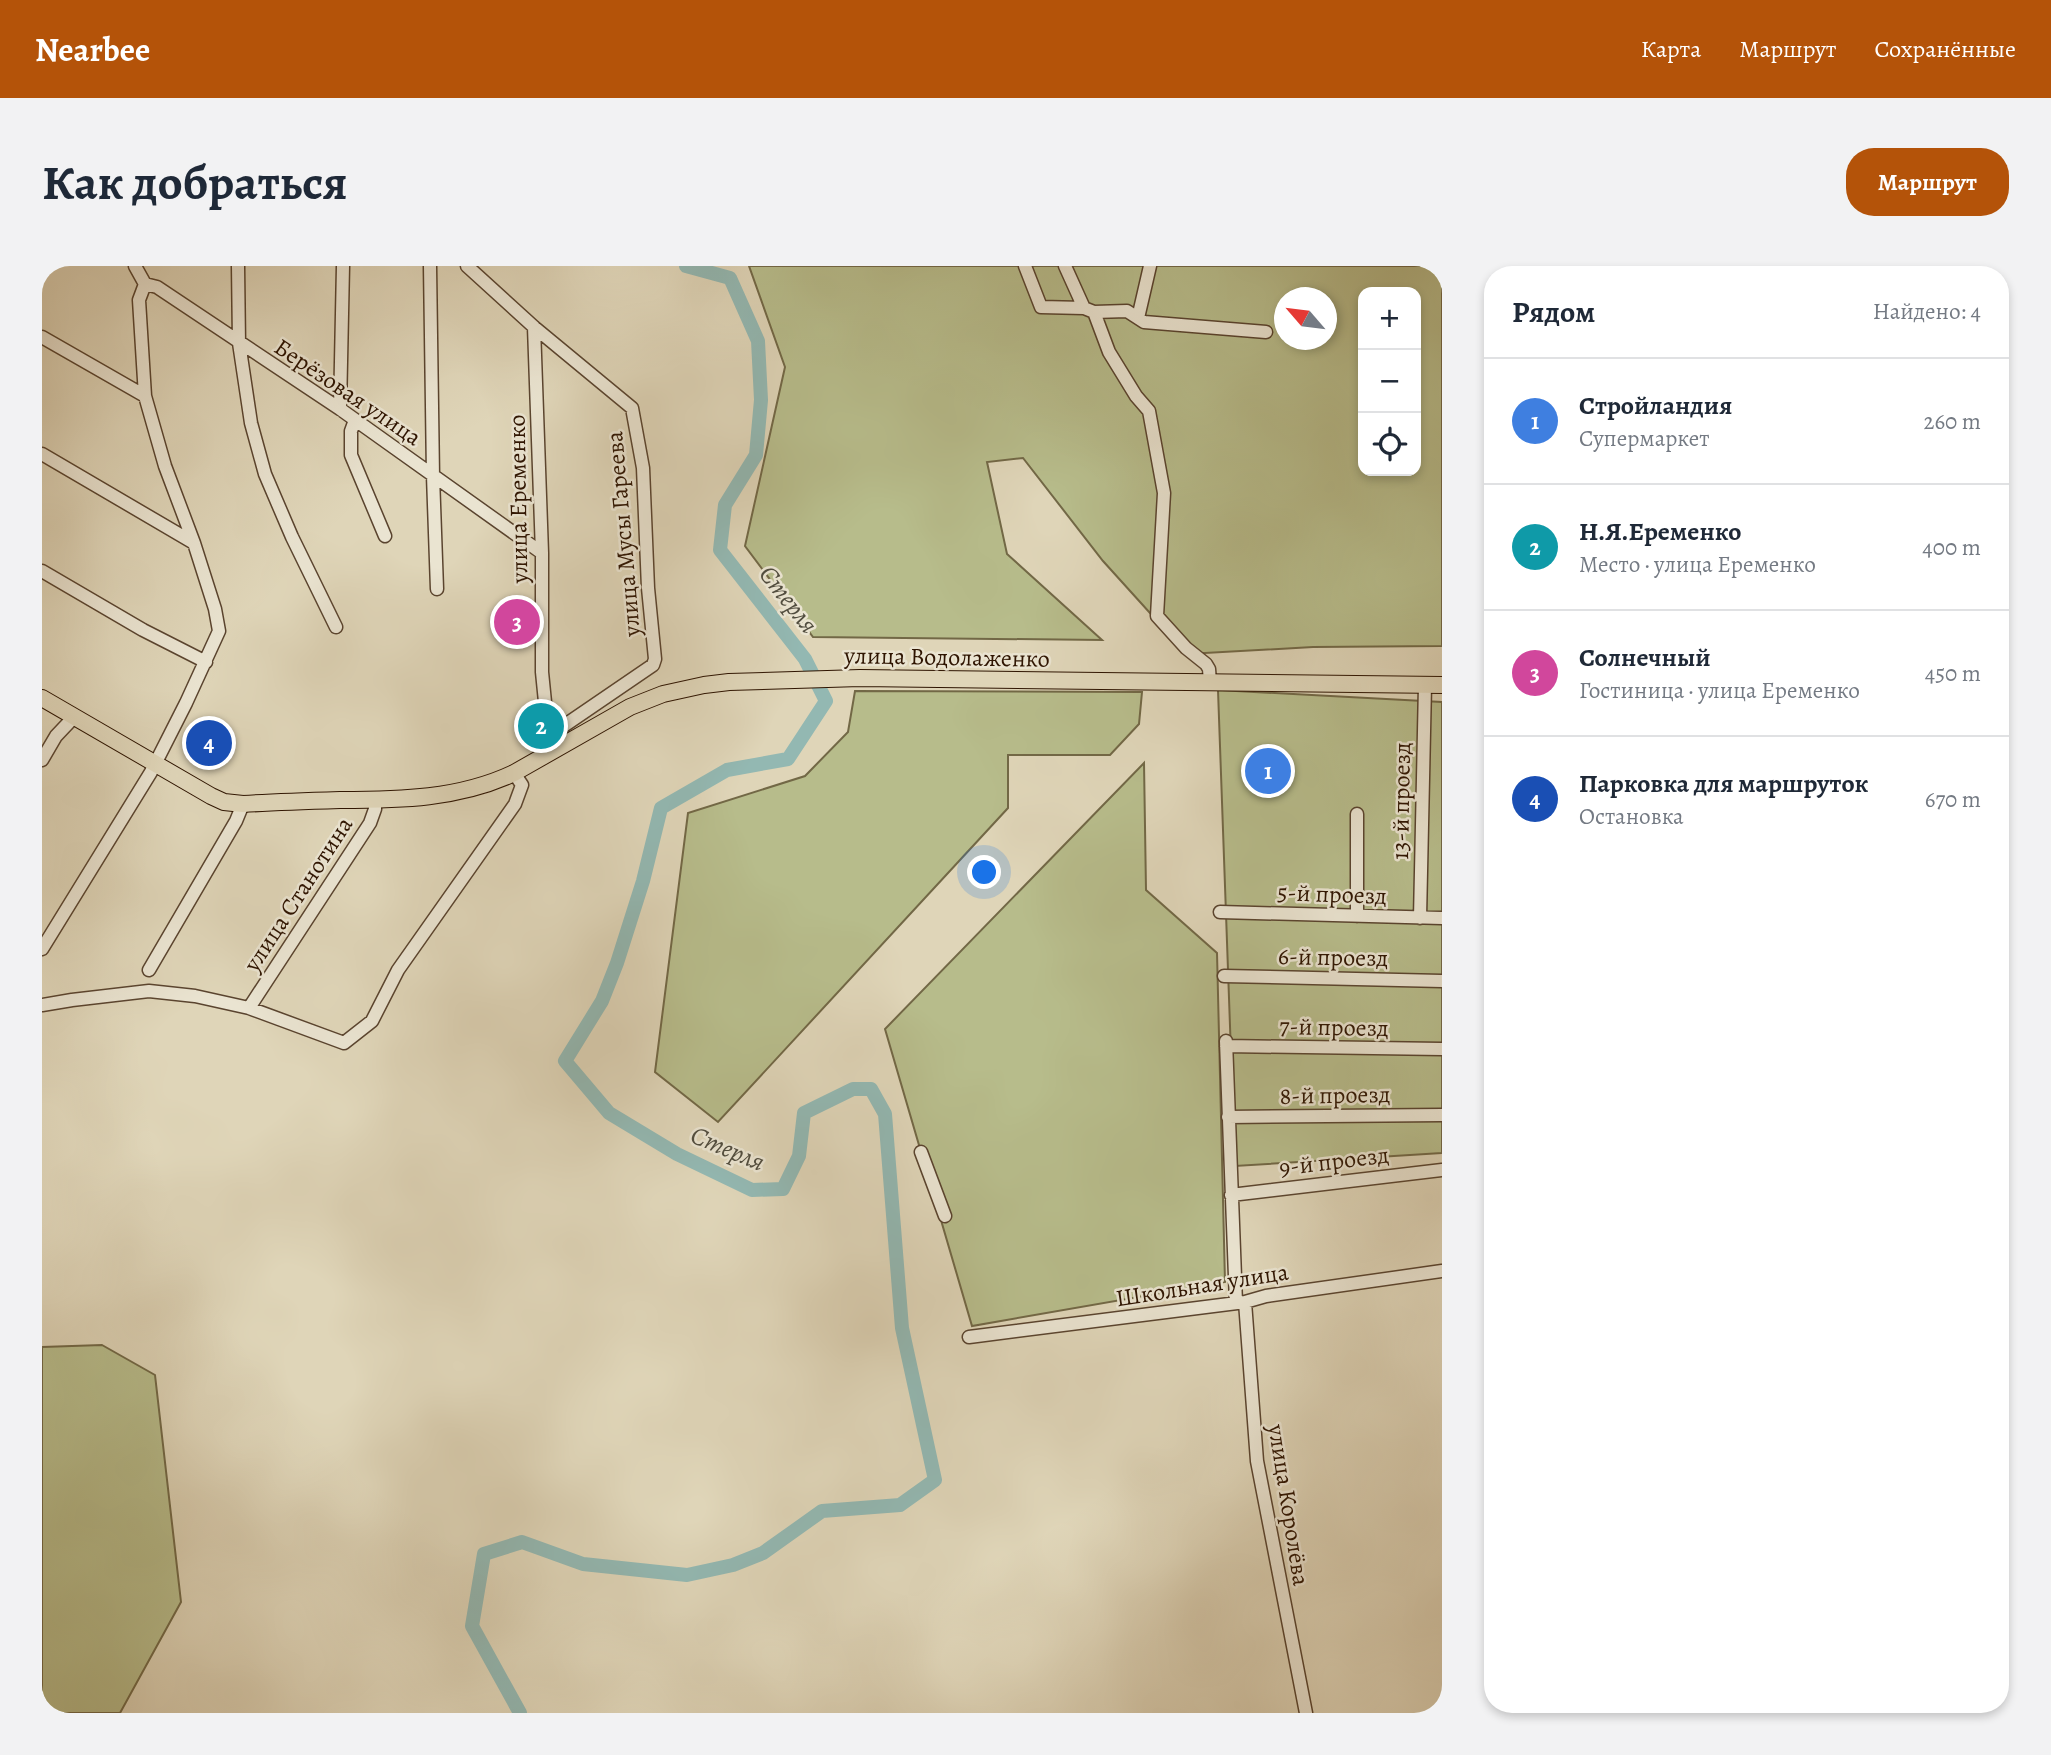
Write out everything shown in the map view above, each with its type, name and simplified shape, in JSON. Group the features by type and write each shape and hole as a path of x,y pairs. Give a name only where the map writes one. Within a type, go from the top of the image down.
{"main road":[{"name":"улица Водолаженко","path":"42,698 211,796 224,802 243,804 422,798 465,791 514,774 631,706 663,694 704,685 860,678 1442,685"}],"street":[{"path":"42,949 155,764 219,631 215,609 165,466 145,396 139,300 145,284 135,266"},
{"path":"238,266 239,344 251,423 265,474 292,537 336,626"},
{"path":"340,409 343,266"},
{"path":"430,266 437,589"},
{"name":"улица Мусы Гареева","path":"467,266 534,327 632,408 643,468 648,588 655,659 653,665 549,736"},
{"path":"1025,266 1041,307 1127,311 1144,322 1266,332"},
{"path":"1065,266 1109,352 1136,396 1149,411 1164,492 1157,616 1186,648 1206,664 1210,682"},
{"path":"1138,318 1150,266"},
{"name":"Берёзовая улица","path":"145,284 157,287 340,409 542,553"},
{"name":"улица Еременко","path":"534,327 542,553 542,672 549,755"},
{"path":"42,337 145,396"},
{"path":"355,420 351,431 351,456 385,536"},
{"path":"42,454 194,543"},
{"path":"42,571 144,630 206,662"},
{"name":"13-й проезд","path":"1420,918 1425,685"},
{"path":"42,760 56,736 74,717"},
{"path":"42,1005 149,991 195,996 249,1008 344,1043 372,1021 398,970 515,804 522,785 514,774"},
{"name":"улица Станотина","path":"249,1008 370,823 375,800"},
{"path":"149,970 236,821 243,804"},
{"path":"1357,814 1357,916"},
{"name":"5-й проезд","path":"1220,912 1442,918"},
{"name":"6-й проезд","path":"1224,976 1442,981"},
{"name":"7-й проезд","path":"1226,1044 1442,1049"},
{"name":"улица Королёва","path":"1226,1044 1231,1195 1257,1461 1306,1713"},
{"name":"8-й проезд","path":"1228,1117 1442,1115"},
{"path":"921,1152 945,1216"},
{"name":"9-й проезд","path":"1231,1195 1442,1170"},
{"name":"Школьная улица","path":"969,1337 1240,1303 1266,1296 1442,1271"}],"green space":[{"path":"749,266 1442,266 1442,646 1313,647 1187,654 1103,561 1023,458 987,462 1007,554 1102,640 813,637 745,546 785,367"},
{"path":"1218,690 1442,702 1442,1153 1235,1166"},
{"path":"855,691 1142,692 1139,724 1110,755 1008,755 1008,808 718,1122 655,1072 688,813 805,776 848,732"},
{"path":"1144,763 1146,890 1217,953 1225,1282 972,1326 885,1029"},
{"path":"102,1345 155,1375 181,1602 120,1713 42,1713 42,1347"}],"waterway":[{"name":"Стерля","path":"520,1713 472,1626 484,1554 522,1542 583,1564 687,1575 733,1565 763,1553 822,1511 900,1505 935,1480 902,1328 885,1114 871,1089 853,1089 804,1113 799,1156 783,1189 752,1190 677,1154 609,1113 565,1061 602,1001 617,963 643,881 661,808 727,770 788,759 826,701 805,659 720,550 725,505 756,455 761,400 758,341 730,278 686,266"}],"place":[{"name":"Солнечный","path":"517,622"},
{"name":"Н.Я.Еременко","path":"541,726"},
{"name":"Парковка для маршруток","path":"209,743"},
{"name":"Стройландия","path":"1268,771"}]}
